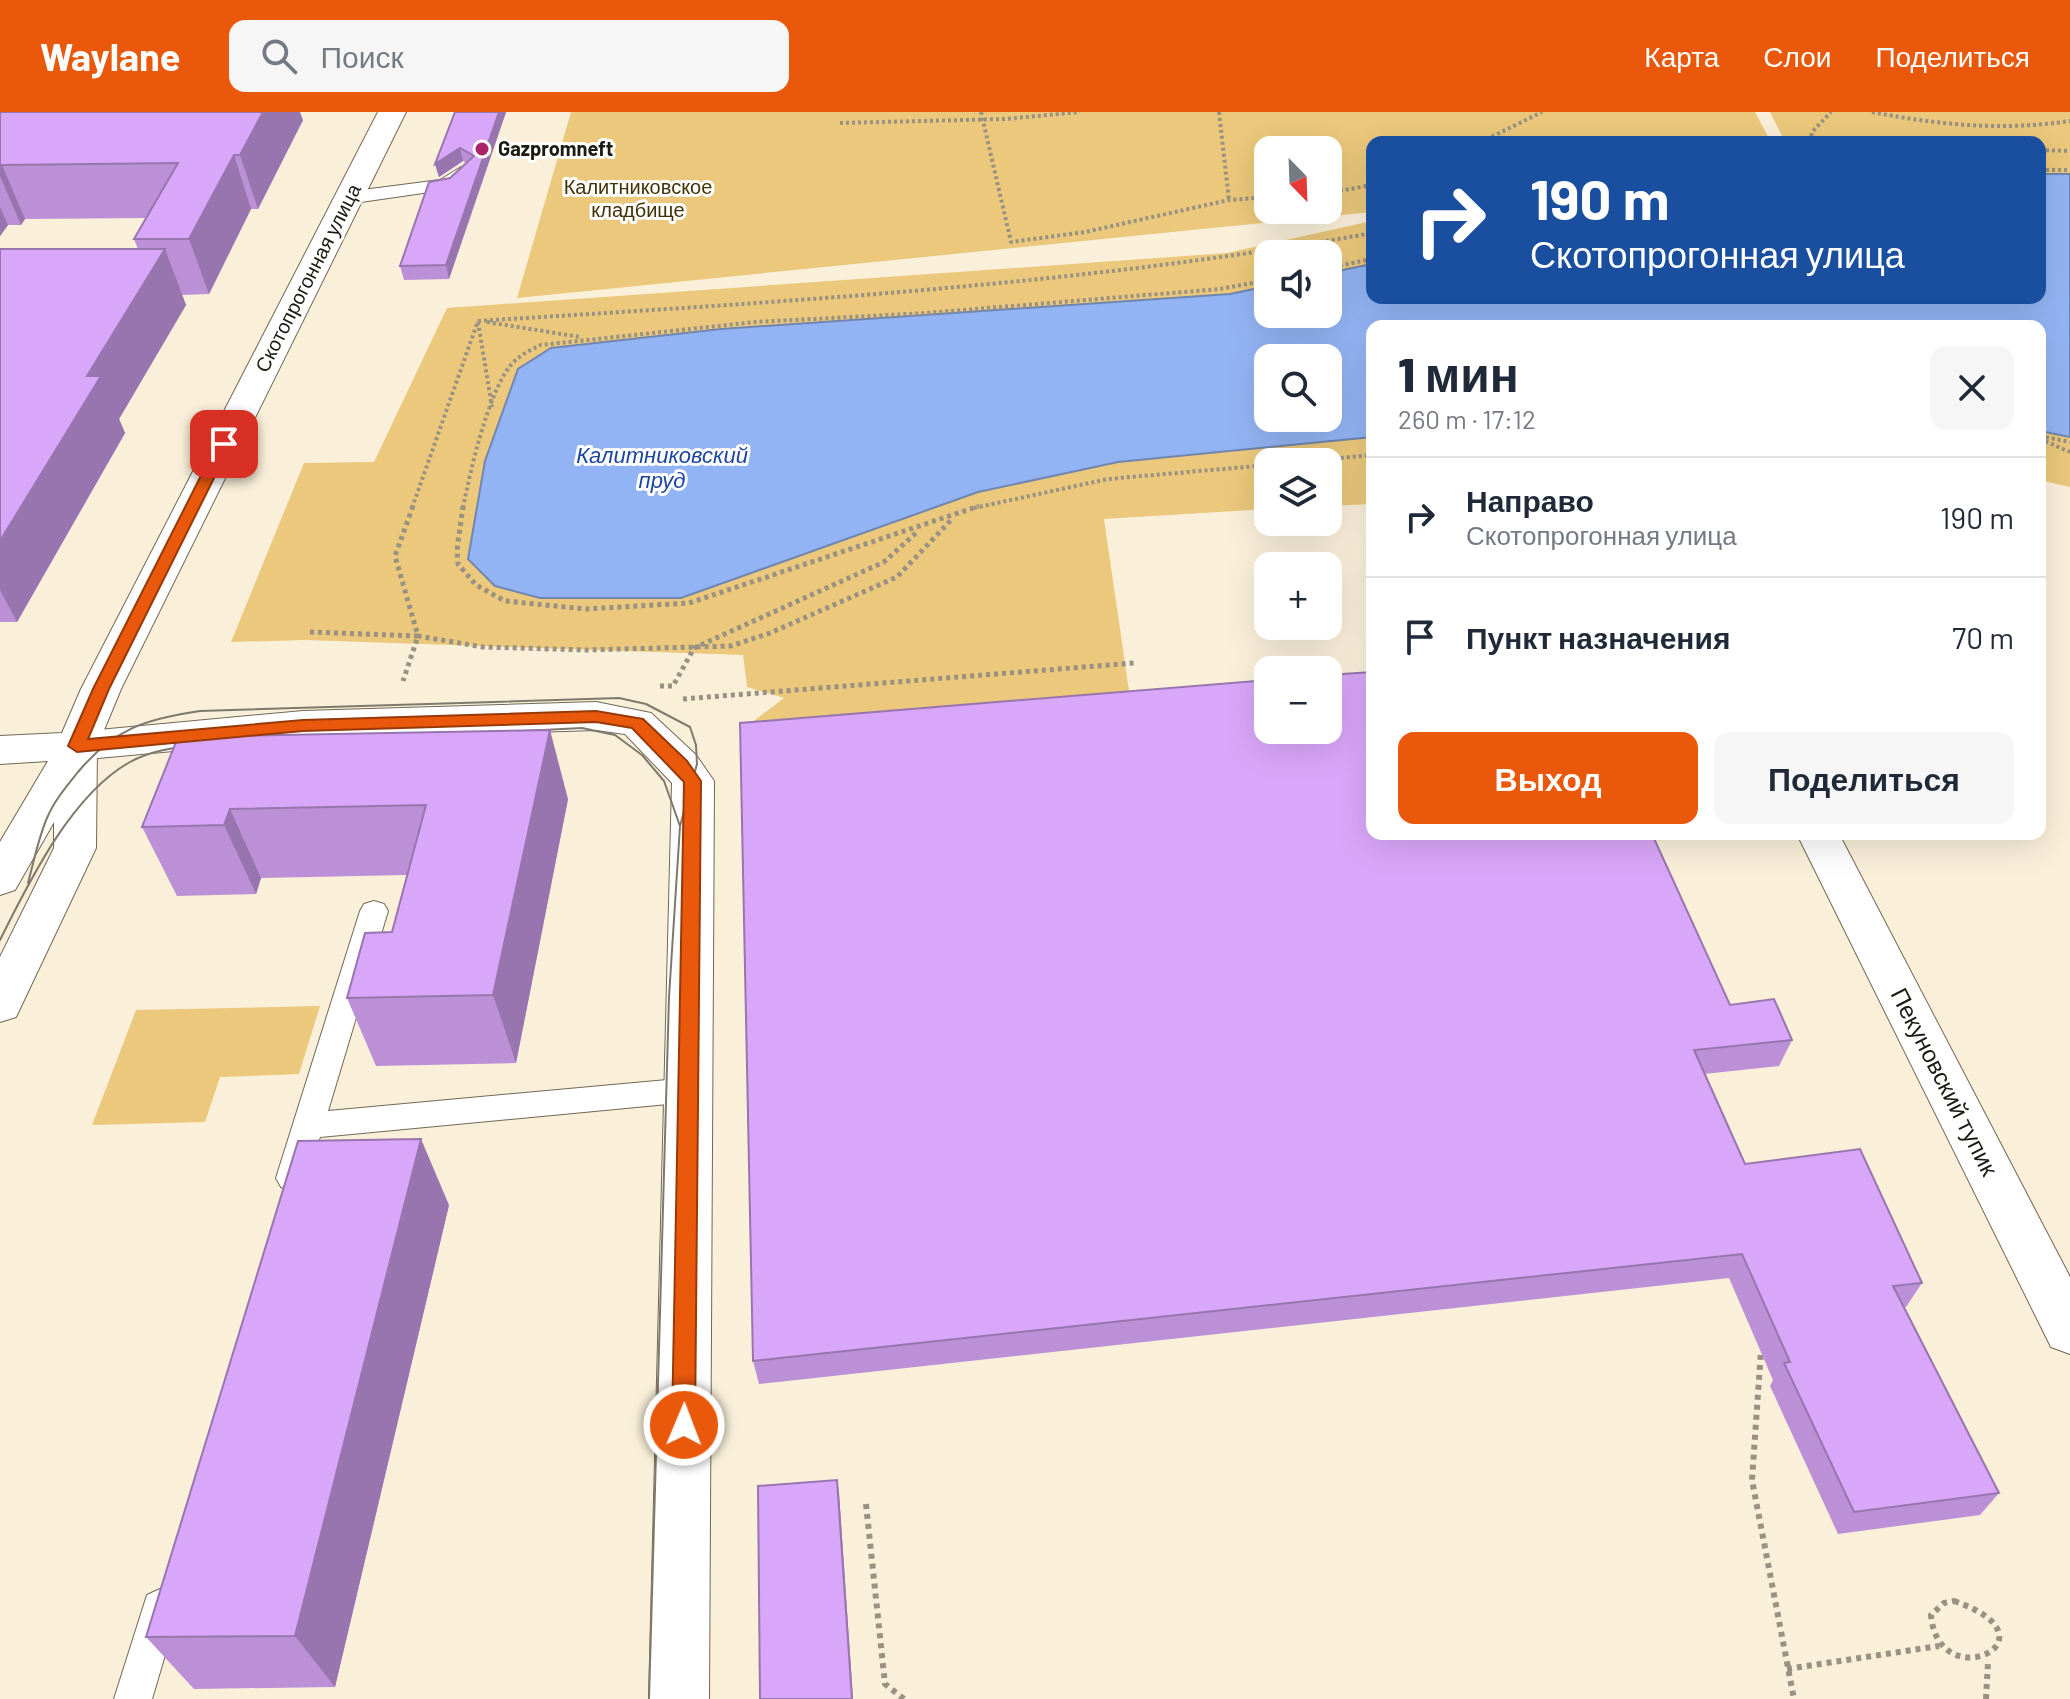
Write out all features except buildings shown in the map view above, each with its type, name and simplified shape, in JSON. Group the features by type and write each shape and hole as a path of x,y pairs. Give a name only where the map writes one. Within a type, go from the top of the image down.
{"street":[{"name":"Скотопрогонная улица","path":"0,879 77,746 101,689 392,112"},
{"path":"0,750 303,725 596,716 637,723 681,765 693,781 679,1699"},
{"name":"Скотопрогонная улица","path":"0,1004 75,848 77,746"},
{"name":"Пекуновский тупик","path":"1821,840 2070,1330"}],"lane":[{"path":"347,198 445,185 465,169"},
{"path":"282,1209 374,911"},
{"path":"307,1126 689,1090"},
{"path":"133,1699 170,1577"}],"path":[{"path":"981,112 1011,242 1085,232 1229,200 1254,198"},
{"path":"840,123 983,119 1080,112"},
{"path":"1219,112 1229,200"},
{"path":"1493,136 1542,112"},
{"path":"1811,136 1831,112"},
{"path":"1872,112 1996,126 2070,121"},
{"path":"2046,150 2070,151"},
{"path":"2046,170 2070,170"},
{"path":"1342,190 1366,186"},
{"path":"478,321 983,286 1270,254 1366,234"},
{"path":"1342,265 1366,260"},
{"path":"1254,282 1181,293 755,322 541,345 519,356 507,369 473,463 456,550 459,566 491,596 526,606 648,608 689,603 953,517 981,505 1108,479 1254,466"},
{"path":"478,321 586,338"},
{"path":"478,321 492,410"},
{"path":"400,691 418,636 395,556 478,321"},
{"path":"2046,438 2070,442"},
{"path":"2046,441 2070,451"},
{"path":"1342,458 1366,456"},
{"path":"310,632 418,636 483,647 587,650 731,646 770,633 897,577 953,517"},
{"path":"673,686 694,648 884,562 920,528"},
{"path":"683,699 1134,663"},
{"path":"1775,1348 1761,1350 1752,1480 1794,1699"},
{"path":"866,1504 885,1684 904,1699"},
{"path":"1944,1603 1965,1603 1985,1615 1997,1636 1995,1655 1988,1662 1968,1664 1947,1655 1933,1635 1931,1615 1944,1603"},
{"path":"1787,1669 1939,1646"},
{"path":"1986,1699 1988,1662"}],"green space":[{"name":"Калитниковское кладбище","path":"571,112 1755,112 1768,136 1366,136 1366,213 1342,215 1342,136 1254,136 1254,224 517,298"},
{"path":"1770,112 2070,112 2070,487 2046,481 2046,320 1366,320 1366,504 1342,505 1342,448 1254,448 1254,510 1104,519 1133,718 744,750 755,720 784,698 747,687 743,655 306,640 231,642 304,463 374,462 447,308 1227,253 1254,247 1254,328 1342,328 1342,240 1286,240 1366,222 1366,304 2046,304 2046,136 1782,136"},
{"path":"320,1006 299,1074 220,1077 205,1122 92,1125 136,1010"}],"water":[{"name":"Калитниковский пруд","path":"2046,174 2070,174 2070,437 2046,432 2046,320 1366,320 1366,438 1118,462 978,492 681,598 540,598 495,586 468,559 485,461 518,369 551,348 721,329 1230,294 1254,289 1254,328 1342,328 1342,270 1366,265 1366,304 2046,304"}],"tram line":[{"path":"28,883 47,818 57,800 91,757 132,728 200,711 619,698 646,704 690,727 696,745 697,764 680,826"},
{"path":"523,731 582,728 615,735 642,755 664,781 680,826"},
{"path":"0,940 38,867 89,796 109,777 138,758 161,750 195,745"},
{"path":"649,1699 669,997 680,826"}],"place":[{"name":"Gazpromneft","path":"482,149"}],"route":[{"path":"224,444 101,689 77,746 303,725 596,716 637,723 681,765 693,781 684,1425"}]}
